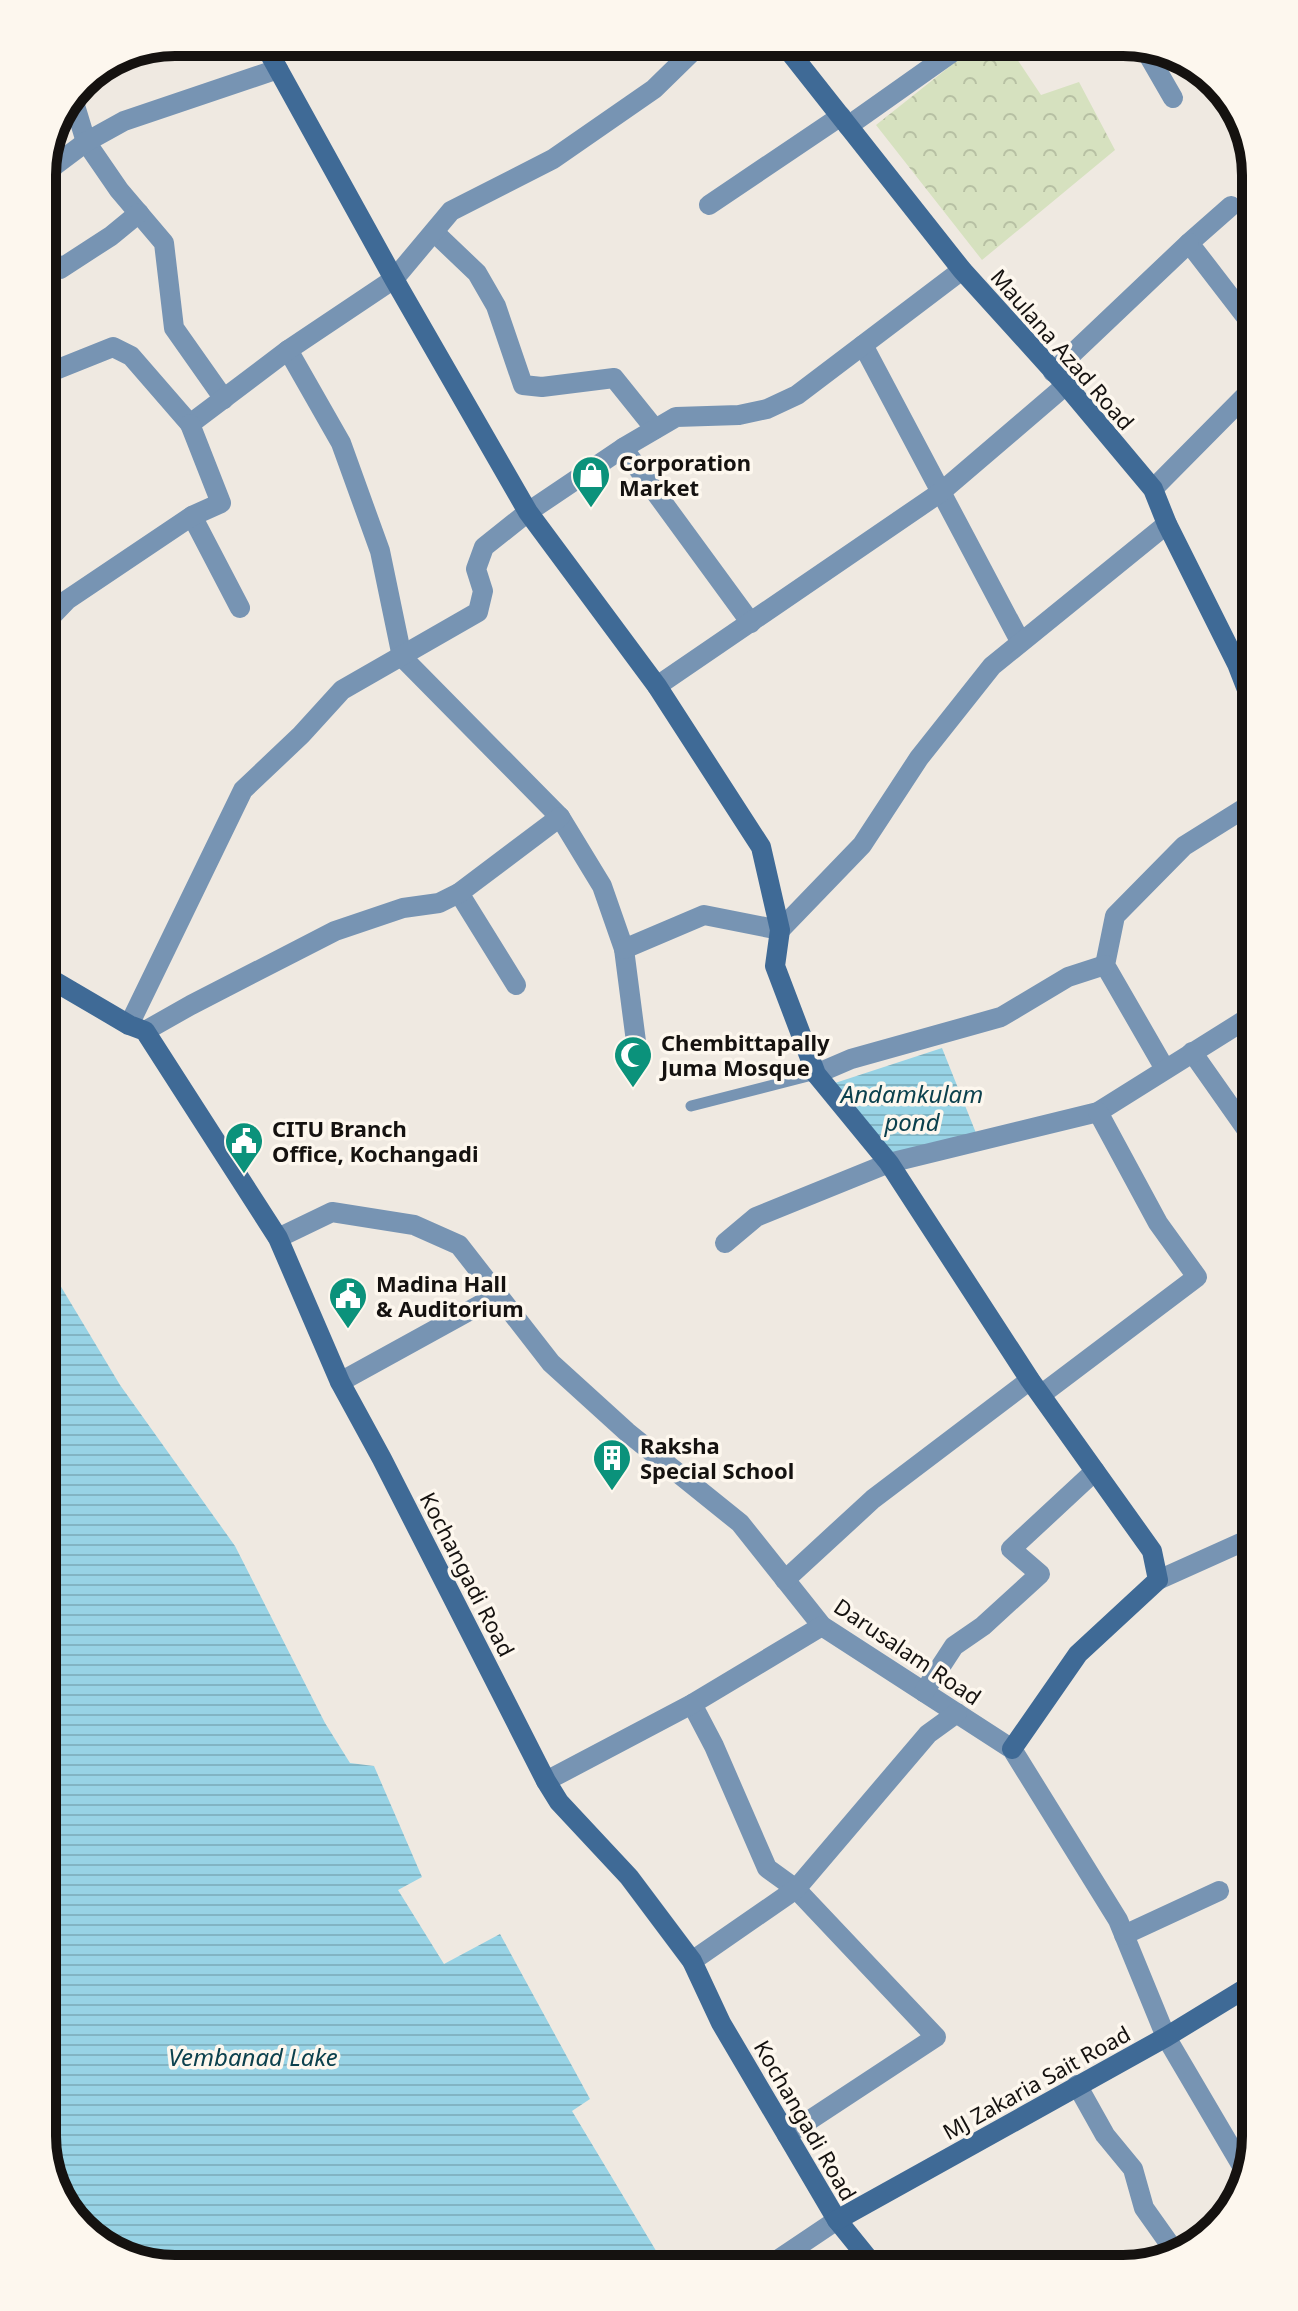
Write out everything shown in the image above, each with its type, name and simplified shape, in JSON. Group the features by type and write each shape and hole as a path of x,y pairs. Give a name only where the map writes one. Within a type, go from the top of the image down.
{"street":[{"path":"271,56 528,512 657,686 761,847 780,930 775,966 816,1074 889,1163 1036,1387 1152,1551 1158,1580"},
{"path":"190,424 288,350 394,279 451,211 553,159 654,89 688,56"},
{"name":"Maulana Azad Road","path":"793,56 962,270 1153,489 1242,677"},
{"path":"709,205 945,56"},
{"path":"1150,59 1173,98"},
{"path":"56,164 86,142 124,121 278,69"},
{"path":"76,109 86,142 119,190 164,243 174,328 224,399"},
{"path":"657,686 941,492 1059,378 1189,243 1231,206"},
{"path":"56,265 60,269 111,236 139,213"},
{"path":"434,232 477,273 510,339 523,385 542,387 614,378 655,429"},
{"path":"1189,243 1242,312"},
{"path":"137,1028 243,790 301,735 342,690 478,612 483,591 476,569 484,547 528,512 623,448 676,417 739,415 767,409 797,395 962,270"},
{"path":"863,345 1020,641"},
{"path":"56,370 113,347 131,356 190,424 221,503 192,516 67,600 56,611"},
{"path":"288,350 341,443 380,551 402,657 560,817 602,886 624,949 638,1057"},
{"path":"1153,489 1242,399"},
{"path":"623,448 751,623"},
{"path":"192,516 240,608"},
{"path":"780,930 862,845 919,758 992,666 1167,524"},
{"path":"1165,1069 1105,965 1115,916 1184,846 1242,810"},
{"path":"137,1028 191,1005 335,931 403,908 439,903 459,893 560,817"},
{"path":"459,893 516,985"},
{"path":"624,949 704,915 780,930"},
{"path":"816,1074 851,1059 1001,1017 1068,977 1105,965"},
{"name":"Kochangadi Road","path":"56,982 137,1028 278,1238 340,1382 546,1781 559,1802 629,1877 692,1961 721,2023 837,2220 865,2255"},
{"path":"725,1243 756,1217 889,1163 1098,1112 1242,1022"},
{"path":"1192,1052 1242,1123"},
{"path":"785,1580 873,1499 1197,1277 1158,1223 1098,1112"},
{"name":"Darusalam Road","path":"278,1238 332,1212 414,1225 459,1245 551,1363 627,1432 740,1523 822,1626 1012,1749 1118,1920 1166,2037 1239,2161"},
{"path":"340,1382 498,1295"},
{"path":"924,1692 954,1646 983,1626 1040,1574 1011,1549 1095,1471"},
{"path":"1012,1749 1078,1654 1158,1580 1242,1542"},
{"path":"546,1781 692,1704 822,1626"},
{"path":"692,1704 714,1746 767,1868 796,1889 936,2037 787,2135"},
{"path":"692,1961 796,1889 928,1734 957,1713"},
{"path":"1124,1935 1219,1891"},
{"name":"MJ Zakaria Sait Road","path":"837,2220 1166,2037 1242,1991"},
{"path":"1077,2085 1105,2135 1133,2169 1144,2208 1170,2245"},
{"path":"785,2255 837,2220"}],"lane":[{"path":"691,1106 816,1074"}],"green space":[{"path":"963,56 1015,56 1041,95 1079,82 1115,150 982,260 876,125"}],"water":[{"name":"Andamkulam pond","path":"942,1048 978,1138 893,1158 835,1083"},
{"name":"Vembanad Lake","path":"56,1278 120,1385 235,1546 325,1723 350,1763 374,1766 422,1877 398,1890 444,1964 500,1934 590,2099 572,2111 659,2255 167,2255 122,2243 96,2226 76,2202 62,2175 56,2136"}],"place":[{"name":"Corporation Market","path":"591,509"},
{"name":"Chembittapally Juma Mosque","path":"633,1089"},
{"name":"CITU Branch Office, Kochangadi","path":"244,1175"},
{"name":"Madina Hall & Auditorium","path":"348,1330"},
{"name":"Raksha Special School","path":"612,1492"}]}
